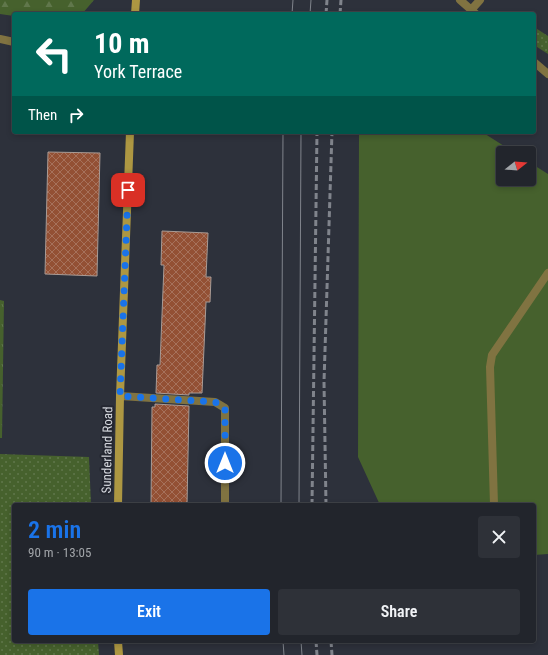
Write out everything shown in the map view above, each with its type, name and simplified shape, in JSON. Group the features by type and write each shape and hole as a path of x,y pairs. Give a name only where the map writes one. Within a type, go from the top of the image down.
{"main road":[{"path":"133,12 136,0"},
{"name":"Sunderland Road","path":"118,503 120,396 130,134"},
{"path":"118,643 119,655"}],"street":[{"path":"460,0 473,12 480,0"},
{"path":"0,39 12,42"},
{"path":"536,64 548,74"},
{"path":"494,503 490,367 492,355 548,273"},
{"path":"120,396 215,402 225,408 225,503"}],"green space":[{"path":"0,0 94,0 84,12 12,12 12,16 0,14"},
{"path":"536,28 548,36 548,54 536,46"},
{"path":"359,134 485,134 504,146 496,146 496,186 536,186 536,166 548,174 548,554 536,555 536,503 379,503 358,457"},
{"path":"0,300 4,301 2,438 0,438"},
{"path":"0,454 89,457 91,503 12,503 12,643 98,643 99,655 0,655"}],"building":[{"path":"48,152 100,153 97,276 45,274"},
{"path":"162,231 208,233 206,277 211,277 210,302 206,302 202,393 189,393 189,395 156,393 157,365 160,365 164,265 161,265"},
{"path":"155,404 189,406 187,503 151,503 152,407 155,407"}],"tram line":[{"path":"292,12 293,0"},
{"path":"310,12 311,0"},
{"path":"281,503 283,134"},
{"path":"299,503 301,134"},
{"path":"283,643 284,655"},
{"path":"301,643 302,655"}],"railway":[{"path":"326,12 327,0"},
{"path":"340,12 341,0"},
{"path":"312,503 317,134"},
{"path":"326,503 324,382 332,134"},
{"path":"316,643 317,655"},
{"path":"331,643 332,655"}],"route":[{"path":"128,190 120,396 215,402 225,408 225,463"}]}
